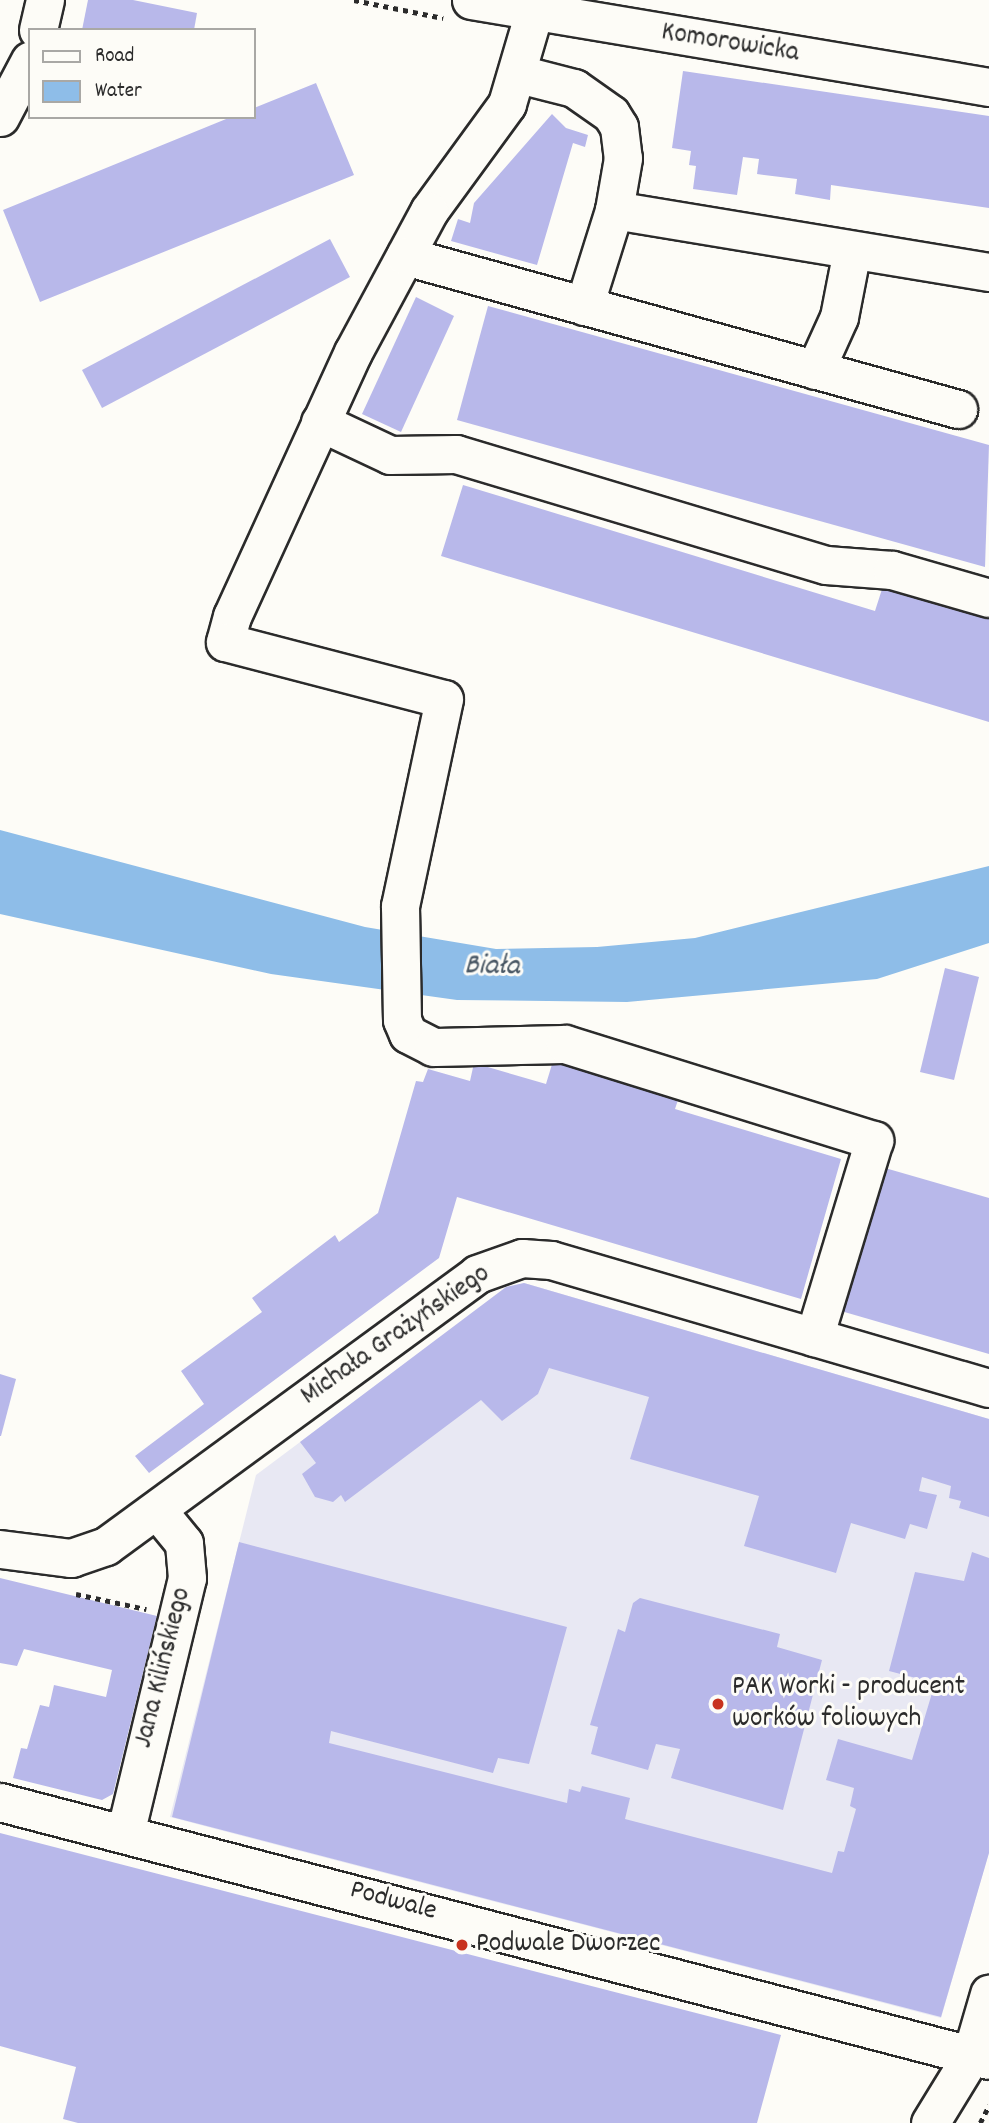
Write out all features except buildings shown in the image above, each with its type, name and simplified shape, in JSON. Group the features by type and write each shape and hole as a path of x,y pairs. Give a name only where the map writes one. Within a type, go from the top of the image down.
{"street":[{"path":"38,28 45,0"},
{"name":"Komorowicka","path":"471,0 989,87"},
{"path":"534,12 519,74 493,128 436,201 405,256 320,422 232,616 225,642 444,699 400,906 402,1020 408,1034 433,1046 565,1044 874,1140 814,1337"},
{"path":"0,117 23,80 28,66"},
{"path":"519,74 574,88 611,114 619,127 623,158 614,210 584,306"},
{"path":"614,210 989,272"},
{"path":"815,370 839,317 852,250"},
{"path":"405,256 958,409"},
{"path":"320,422 390,455 439,451 456,454 826,565 892,570 989,598"},
{"name":"Michała Grażyńskiego","path":"0,1549 71,1558 106,1546 477,1274 501,1262 551,1260 989,1388"},
{"name":"Jana Kilińskiego","path":"125,1834 187,1578 184,1543 157,1510"},
{"name":"Podwale","path":"0,1802 980,2058"},
{"path":"930,2123 980,2058 989,1994"}],"path":[{"path":"66,1591 160,1612"},
{"path":"980,2123 989,2105"}],"shaded area":[{"path":"524,1283 989,1419 989,1852 941,2018 170,1817 256,1475 506,1288"}],"water":[{"name":"Biała","path":"0,830 365,927 496,949 597,947 695,938 989,866 989,943 877,979 627,1002 457,1000 271,974 0,914"}],"place":[{"name":"PAK Worki - producent worków foliowych","path":"718,1704"},
{"name":"Podwale Dworzec","path":"462,1945"}]}
